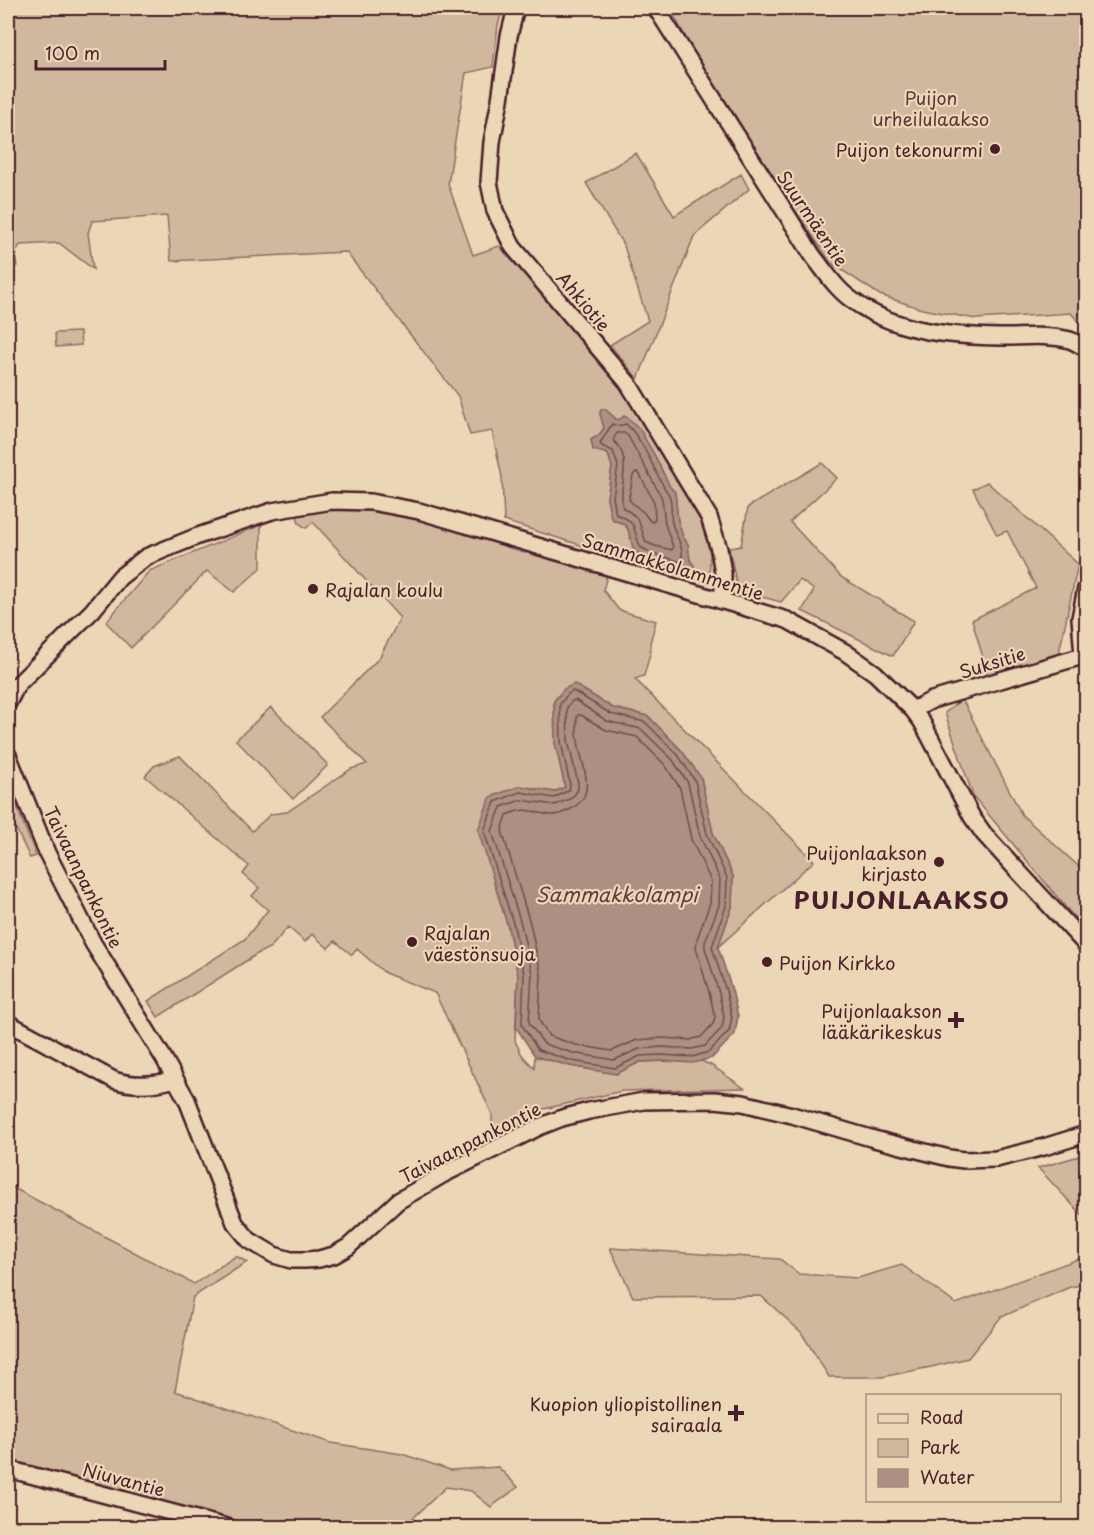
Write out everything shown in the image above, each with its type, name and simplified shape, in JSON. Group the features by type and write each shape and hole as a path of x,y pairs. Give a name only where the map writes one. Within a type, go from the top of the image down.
{"street":[{"name":"Ahkiotie","path":"516,8 509,36 492,142 489,182 495,211 513,246 628,383 710,517 723,573 721,601"},
{"name":"Suurmäentie","path":"656,8 813,256 835,285 852,300 884,320 908,328 948,334 1070,340 1086,348"},
{"name":"Sammakkolammentie","path":"8,703 17,685 92,611 120,577 146,557 198,536 272,511 332,501 394,505 452,520 787,620 836,647 875,674 913,710 922,722 972,817 984,834 1086,945"},
{"name":"Suksitie","path":"913,710 932,700 1083,656 1080,618 1086,588"},
{"name":"Taivaanpankontie","path":"8,754 47,853 93,943 187,1100 235,1223 249,1240 274,1255 291,1260 319,1259 334,1255 348,1247 398,1201 428,1182 562,1118 644,1101 715,1100 743,1103 874,1139 964,1160 996,1159 1044,1148 1086,1134"},
{"path":"8,1023 114,1080 135,1085 159,1084 175,1079"},
{"name":"Niuvantie","path":"8,1469 230,1527"}],"green space":[{"path":"8,8 503,8 498,25 493,67 466,73 448,184 473,255 499,246 629,391 696,500 710,553 709,583 504,521 502,477 492,431 470,435 458,396 346,252 171,261 167,216 92,221 88,233 93,269 59,243 20,245 15,254 17,266 8,266","holes":["601,409 605,409 647,443 670,487 675,492 678,521 688,544 689,557 695,572 644,556 631,541 624,524 613,520 607,498 612,467 608,454 602,452 591,440 604,428 600,414"]},
{"name":"Puijon urheilulaakso","path":"670,8 1086,8 1086,330 1071,313 976,319 922,309 880,295 831,263 717,95"},
{"path":"636,153 674,216 741,174 749,189 694,236 638,379 610,345 648,321 624,246 586,183"},
{"path":"80,332 81,345 56,347 55,333"},
{"path":"822,463 837,478 790,522 841,577 914,621 893,656 802,611 814,590 800,580 781,602 738,591 729,548 741,546 748,507"},
{"path":"987,482 1078,564 1059,653 988,675 972,620 1036,588 1007,531 997,535 973,489"},
{"path":"353,506 408,512 607,576 603,590 619,610 656,621 644,676 635,679 814,861 718,947 732,907 733,876 713,833 701,778 682,751 648,716 613,708 574,684 564,689 554,701 555,743 565,787 554,792 520,786 494,882 508,927 518,976 515,1041 522,1055 534,1068 535,1056 570,1066 616,1074 640,1062 698,1060 711,1065 744,1088 622,1091 535,1111 521,1123 489,1142 492,1114 435,993 385,973 357,949 352,955 335,941 328,948 312,934 305,942 288,927 271,947 158,1017 148,1001 245,939 268,910 252,896 259,888 243,874 249,866 145,776 154,766 180,756 252,831 271,814 287,812 351,769 367,764 320,717 379,658 400,618 313,522 306,528 299,523 296,513 305,509"},
{"path":"261,525 261,568 234,592 207,571 131,648 106,622 149,571"},
{"path":"962,699 1022,815 1086,873 1086,929 973,796 945,713"},
{"path":"271,707 328,765 293,799 236,740"},
{"path":"8,773 20,815 36,856 30,858 8,812"},
{"path":"1086,1154 1086,1219 1038,1168"},
{"path":"8,1185 194,1284 236,1256 247,1262 193,1297 175,1391 331,1443 402,1454 450,1470 498,1467 518,1487 491,1507 471,1491 446,1487 409,1522 411,1527 281,1528 234,1522 8,1462"},
{"path":"610,1248 780,1259 799,1274 858,1278 902,1265 956,1304 1086,1256 1086,1284 1070,1287 1001,1317 968,1358 882,1377 829,1377 801,1332 761,1296 633,1297"}],"water":[{"path":"601,409 605,409 617,420 624,416 628,418 639,428 670,487 675,492 678,521 688,544 690,560 694,565 695,573 634,552 628,529 624,524 611,518 607,498 612,467 608,454 593,450 591,440 604,428"},
{"name":"Sammakkolampi","path":"574,684 613,708 648,716 682,751 701,778 713,833 733,876 732,907 718,947 738,1016 735,1034 712,1058 693,1063 640,1062 616,1074 570,1066 535,1056 516,1027 518,976 508,927 478,830 490,797 520,786 554,792 565,787 555,743 554,701 564,689"}],"place":[{"name":"Puijon tekonurmi","path":"995,149"},
{"name":"Rajalan koulu","path":"313,589"},
{"name":"Puijonlaakson kirjasto","path":"939,862"},
{"name":"Rajalan väestönsuoja","path":"412,942"},
{"name":"Puijon Kirkko","path":"767,962"},
{"name":"Puijonlaakson lääkärikeskus","path":"956,1020"},
{"name":"Kuopion yliopistollinen sairaala","path":"736,1413"}],"district":[{"name":"PUIJONLAAKSO","path":"902,899"}]}
